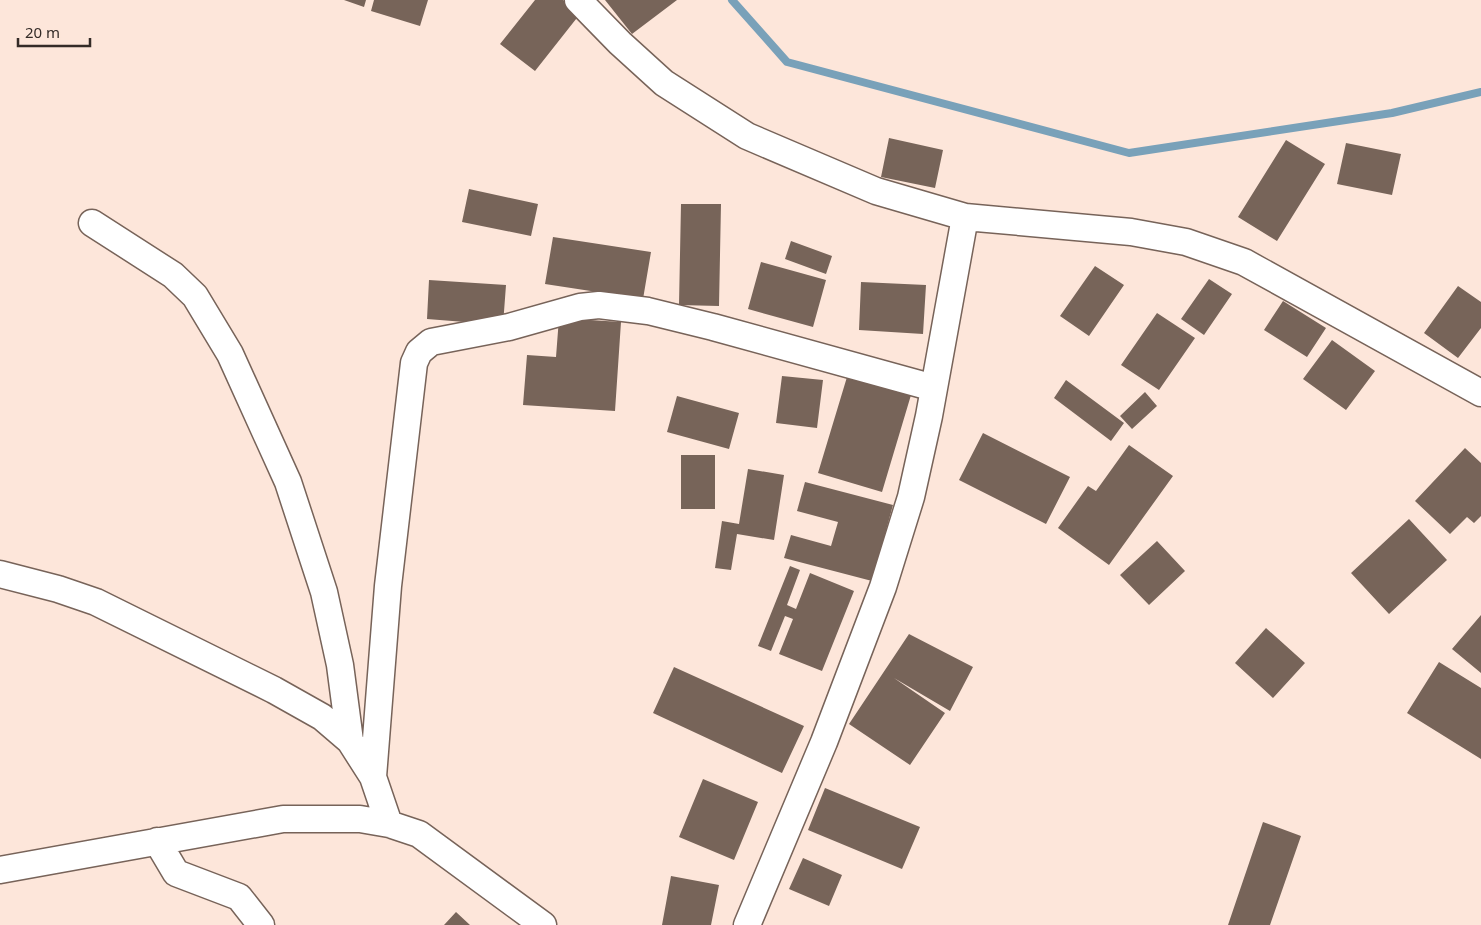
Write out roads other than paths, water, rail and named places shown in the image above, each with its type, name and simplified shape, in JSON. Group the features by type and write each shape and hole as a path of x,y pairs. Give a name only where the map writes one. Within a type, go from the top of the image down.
{"street":[{"path":"578,0 620,43 664,83 747,136 876,191 965,218 1131,232 1186,242 1244,262 1481,394"},
{"path":"747,925 824,742 883,587 911,497 934,388 965,218"},
{"path":"92,223 173,275 195,296 230,354 288,482 324,592 340,665 350,741"},
{"path":"373,777 388,586 414,363 419,352 431,342 509,327 580,307 599,305 648,311 934,388"},
{"path":"0,574 58,589 96,602 274,690 322,717 350,741 373,777 389,824"},
{"path":"0,870 283,819 360,819 389,824 419,834 543,925"},
{"path":"157,841 176,873 239,897 261,925"}],"waterway":[{"path":"732,0 787,62 1129,153 1392,113 1481,92"}]}
